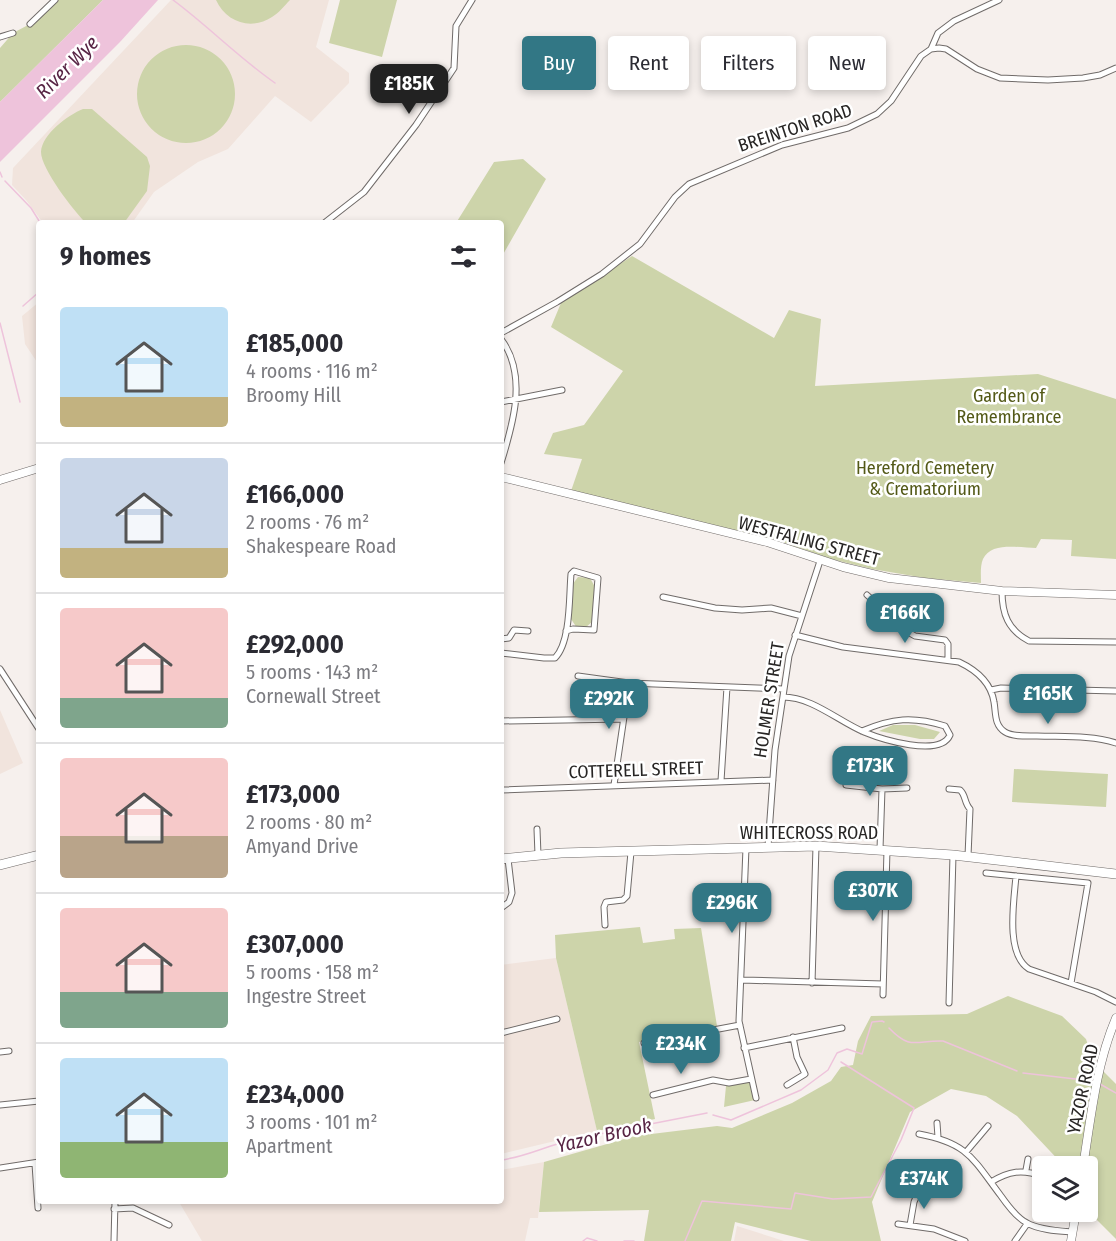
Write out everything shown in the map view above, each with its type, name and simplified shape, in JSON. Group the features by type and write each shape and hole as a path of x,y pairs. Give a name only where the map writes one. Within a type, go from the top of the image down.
{"highway":[{"name":"WHITECROSS ROAD","path":"504,859 538,855 816,846 968,856 1116,874"},
{"path":"0,865 36,856"}],"street":[{"path":"30,24 55,0"},
{"path":"328,220 364,192 416,126 454,68 456,26 472,0"},
{"name":"BREINTON ROAD","path":"504,331 593,279 640,244 675,197 689,184 782,145 848,128 877,114 896,95 921,56 931,50 938,33 954,21 999,0"},
{"path":"0,37 13,33"},
{"path":"931,50 946,49 978,69 1000,78 1048,80 1083,78 1100,75 1116,68"},
{"path":"504,343 514,366 517,384 516,399 504,450"},
{"path":"504,401 562,390"},
{"path":"0,480 36,469"},
{"name":"WESTFALING STREET","path":"504,478 767,542 820,561 889,578 1002,591 1116,595"},
{"name":"HOLMER STREET","path":"768,847 775,750 789,656 820,561"},
{"path":"504,654 555,658 562,648 566,631 572,572 598,578 594,630 566,631"},
{"path":"1002,591 1004,613 1009,624 1017,634 1029,641 1116,642"},
{"path":"867,595 915,636 945,639 948,644 948,660"},
{"path":"663,597 715,608 742,610 771,608 802,616"},
{"path":"504,639 509,638 514,630 528,631"},
{"path":"795,634 843,647 948,660 969,667 991,690 998,725 1004,732 1019,736 1100,739 1116,744"},
{"path":"0,669 36,724"},
{"path":"578,676 629,683 784,689"},
{"path":"614,785 629,683"},
{"path":"721,782 727,687"},
{"path":"991,690 1035,688 1116,691"},
{"path":"783,697 802,700 862,731 884,739 934,746 944,743 950,735 945,726 912,719 895,719 862,731"},
{"path":"504,721 622,719"},
{"name":"COTTERELL STREET","path":"504,790 772,780"},
{"path":"846,785 882,789 907,788"},
{"path":"882,789 883,995"},
{"path":"949,789 960,790 964,793 966,805 970,809 968,856"},
{"path":"537,829 538,855"},
{"path":"812,983 816,846"},
{"path":"746,848 739,1023 756,1098"},
{"path":"605,925 606,902 623,900 627,896 631,852"},
{"path":"949,1003 953,855"},
{"path":"504,859 512,892 509,902 504,906"},
{"path":"1053,880 1055,867"},
{"path":"986,873 1088,884 1071,983"},
{"path":"1016,876 1013,916 1018,958 1022,965 1096,992 1116,1002"},
{"path":"742,980 883,984"},
{"name":"YAZOR ROAD","path":"1085,1156 1097,1082 1116,1018"},
{"path":"504,1032 557,1019"},
{"path":"644,1043 739,1023"},
{"path":"744,1048 842,1028"},
{"path":"787,1085 805,1074 797,1057 793,1037"},
{"path":"0,1052 9,1051"},
{"path":"653,1095 713,1080 729,1083 751,1079"},
{"path":"0,1105 36,1101"},
{"path":"937,1123 938,1137"},
{"path":"976,1125 983,1131"},
{"path":"966,1152 988,1126"},
{"path":"919,1134 938,1137 966,1152 1008,1206 1027,1224 1072,1237 1074,1222"},
{"path":"1026,1170 1028,1159"},
{"path":"0,1168 36,1163"},
{"path":"991,1182 1002,1175 1026,1170 1032,1172"},
{"path":"910,1225 914,1202 920,1188"},
{"path":"38,1204 38,1208"},
{"path":"114,1241 115,1204"},
{"path":"114,1209 133,1208 169,1225"},
{"path":"162,1221 164,1213"},
{"path":"898,1224 934,1229 964,1241"},
{"path":"1015,1241 1027,1224"}],"shaded area":[{"path":"171,0 329,0 316,47 349,73 349,83 311,122 275,96 228,149 198,162 154,192 134,220 41,220 12,185 13,168"},
{"path":"36,304 36,360 25,344 22,316"},
{"path":"0,710 23,763 0,774"},
{"path":"556,958 597,1131 504,1153 504,965"},
{"path":"544,1162 538,1218 530,1218 525,1241 202,1241 180,1204 504,1204 504,1169"},
{"path":"737,1226 784,1241 734,1241"}],"green space":[{"path":"55,0 103,0 0,102 0,48 13,33 30,24"},
{"path":"216,0 290,0 272,17 248,24 226,14"},
{"path":"340,0 397,0 382,57 329,43"},
{"path":"186,45 205,48 221,59 232,75 235,94 232,113 221,129 205,140 186,143 167,140 151,129 140,113 137,94 140,75 151,59 167,48"},
{"path":"83,109 92,109 147,157 150,166 147,191 126,220 83,220 46,169 42,159 42,145 51,132 70,116"},
{"path":"523,159 546,179 504,253 504,220 458,220 494,162"},
{"name":"Hereford Cemetery & Crematorium","path":"632,256 774,338 789,310 821,319 815,386 1038,374 1116,399 1116,559 1071,556 1072,540 1041,539 1036,548 1007,547 987,553 981,565 981,583 925,578 831,559 774,539 732,531 571,491 582,459 544,454 553,433 584,425 623,371 551,327 561,303"},
{"path":"578,577 590,578 595,587 593,621 585,628 577,628 571,619 572,585"},
{"path":"893,725 915,725 940,732 934,739 920,739 879,731"},
{"path":"1014,769 1108,774 1106,807 1012,802"},
{"path":"640,927 643,943 675,939 674,929 701,928 717,1026 639,1042 655,1119 597,1131 556,958 555,935"},
{"path":"1008,996 1062,1016 1086,1039 1093,1061 1116,1084 1116,1239 1098,1221 1098,1156 1055,1156 1017,1116 986,1096 951,1089 910,1112 872,1202 881,1241 811,1241 735,1222 731,1241 644,1241 649,1210 539,1212 544,1162 635,1136 717,1126 732,1128 792,1103 831,1081 841,1067 853,1065 858,1041 871,1016 967,1014"},
{"path":"749,1081 755,1100 724,1107 726,1086"}],"water":[{"name":"River Wye","path":"103,0 158,0 120,42 0,162 0,102"}],"waterway":[{"path":"173,0 275,83"},
{"path":"0,172 2,177"},
{"path":"5,181 31,208 38,220"},
{"path":"23,306 36,295"},
{"path":"0,323 20,402"},
{"name":"Yazor Brook","path":"713,1115 731,1120 801,1090 828,1070 837,1053 847,1049 862,1054 872,1022 884,1022"},
{"name":"Yazor Brook","path":"889,1028 903,1040 914,1043 943,1041 1017,1071"},
{"path":"685,1241 702,1201 791,1209 795,1193 833,1199 871,1197 901,1140 914,1108 841,1062"},
{"name":"Yazor Brook","path":"1023,1073 1093,1081"},
{"name":"Yazor Brook","path":"1100,1084 1116,1093"},
{"name":"Yazor Brook","path":"504,1159 589,1136 707,1113"},
{"path":"583,1241 587,1238 597,1241"},
{"path":"624,1241 634,1241"}],"park label":[{"name":"Garden of Remembrance","path":"1009,406"}]}
